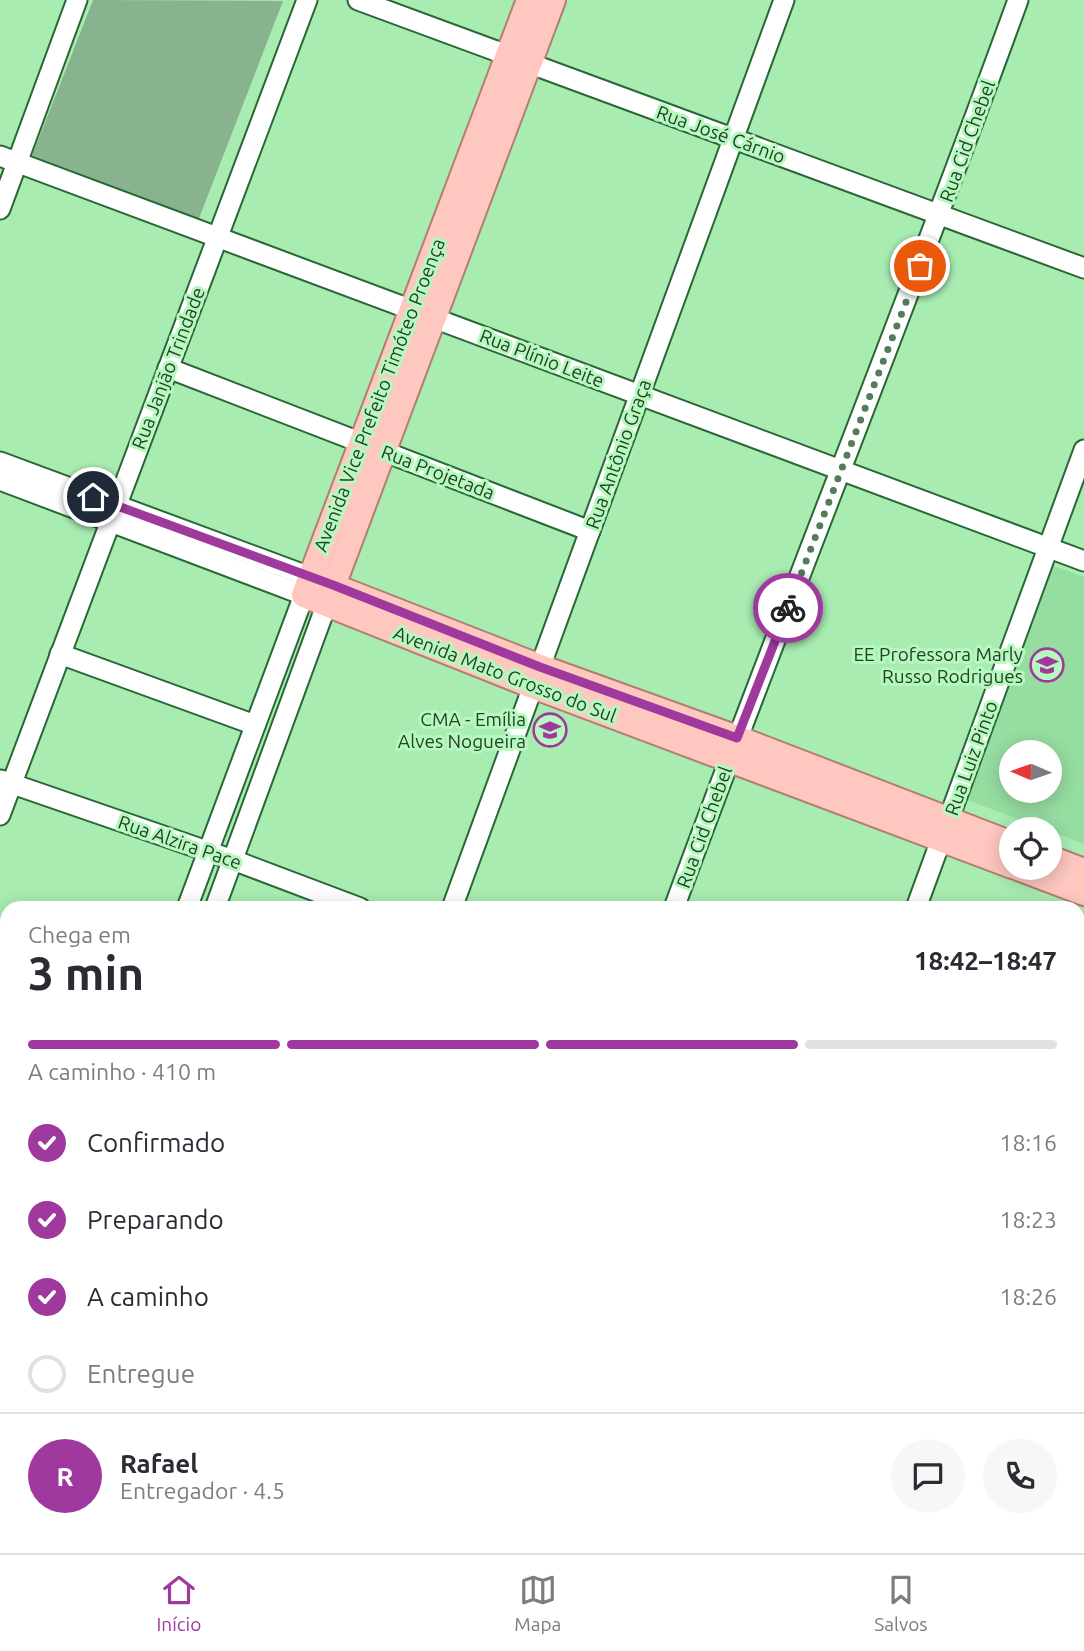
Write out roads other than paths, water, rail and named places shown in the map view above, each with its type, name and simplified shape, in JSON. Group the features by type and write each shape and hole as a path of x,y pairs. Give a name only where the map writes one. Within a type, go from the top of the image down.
{"main road":[{"name":"Avenida Vice Prefeito Timóteo Proença","path":"519,59 529,0"},
{"name":"Avenida Vice Prefeito Timóteo Proença","path":"319,590 519,59 553,0"},
{"name":"Avenida Mato Grosso do Sul","path":"319,590 537,677 945,830 999,859"},
{"name":"Avenida Mato Grosso do Sul","path":"945,830 999,841"},
{"path":"1062,863 1084,871"},
{"path":"1050,880 1084,893"}],"street":[{"path":"0,209 9,159 77,0"},
{"name":"Rua Janjão Trindade","path":"0,815 6,782 60,654 307,0"},
{"name":"Rua José Cárnio","path":"358,0 1084,268"},
{"name":"Rua Antônio Graça","path":"455,901 784,0"},
{"name":"Rua Cid Chebel","path":"677,901 940,215 1018,0"},
{"name":"Rua Plínio Leite","path":"9,159 1084,561"},
{"name":"Rua Projetada","path":"168,368 590,531"},
{"name":"Rua Luiz Pinto","path":"919,901 1084,450"},
{"name":"Avenida Mato Grosso do Sul","path":"0,462 113,514"},
{"name":"Avenida Mato Grosso do Sul","path":"0,480 113,514 319,590"},
{"name":"Avenida Vice Prefeito Timóteo Proença","path":"190,901 255,725 319,590"},
{"name":"Avenida Vice Prefeito Timóteo Proença","path":"218,901 319,590"},
{"path":"60,654 255,725"},
{"name":"Rua Alzira Pace","path":"6,782 233,860 341,901"}],"place":[{"name":"EE Professora Marly Russo Rodrigues","path":"1047,665"},
{"name":"CMA - Emília Alves Nogueira","path":"550,730"}]}
